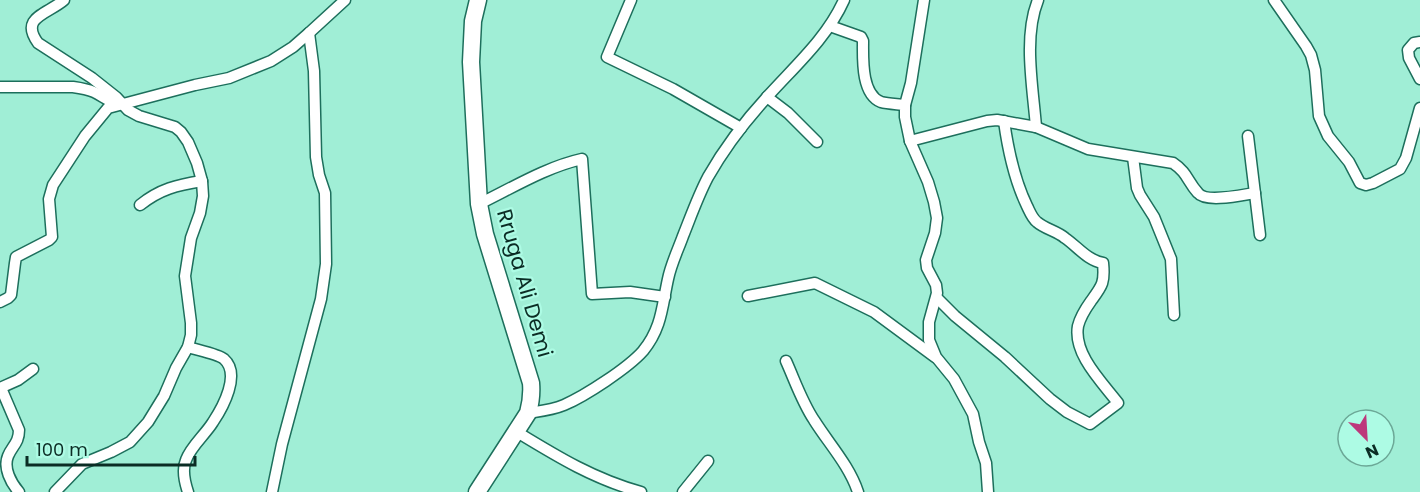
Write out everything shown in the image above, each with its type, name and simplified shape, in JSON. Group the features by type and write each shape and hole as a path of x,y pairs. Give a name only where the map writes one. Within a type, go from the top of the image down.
{"main road":[{"name":"Rruga Ali Demi","path":"477,492 517,432 531,403 531,383 488,245 479,204 471,62 473,21 478,0"}],"street":[{"path":"55,492 82,464 130,442 148,422 189,347 191,322 185,276 190,238 200,213 203,196 197,163 181,132 175,127 139,116 128,110 92,78 38,43 33,36 30,27 38,16 64,0"},
{"path":"0,302 11,295 16,257 52,237 49,199 53,185 105,111 111,106 229,78 271,61 309,33 345,0"},
{"path":"631,0 607,57 673,89 741,128"},
{"path":"528,413 546,411 565,404 595,387 628,366 652,340 665,297 668,278 692,213 722,152 767,97 817,43 830,26 844,0"},
{"path":"924,0 911,82 905,105 910,141 928,182 937,218 926,260 927,268 936,285 937,298 928,330 936,357 954,379 973,414 986,463 988,492"},
{"path":"1036,128 1030,39 1031,21 1038,0"},
{"path":"1274,0 1311,55 1315,70 1319,116 1328,136 1349,162 1360,183 1366,185 1373,183 1400,169 1406,158 1420,108"},
{"path":"830,26 861,37 863,72 872,93 878,100 905,105"},
{"path":"272,492 282,444 321,299 326,264 324,193 316,157 314,71 309,33"},
{"path":"1420,42 1408,50 1409,58 1420,79"},
{"path":"0,87 84,88 111,102 121,104"},
{"path":"767,97 788,113 817,142"},
{"path":"910,141 987,121 1004,121 1036,128 1088,148 1173,163 1187,175 1199,195 1216,198 1255,193"},
{"path":"937,298 1066,412 1090,424 1118,403 1085,359 1080,350 1078,338 1078,325 1104,283 1103,263 1095,262 1063,235 1034,220 1013,171 1004,121"},
{"path":"1248,135 1260,235"},
{"path":"1133,157 1137,188 1154,217 1171,259 1174,315"},
{"path":"479,204 550,169 582,159 592,294 630,291 665,297"},
{"path":"140,205 165,189 202,181"},
{"path":"748,296 815,283 874,312 936,357"},
{"path":"188,492 184,472 185,461 213,422 228,392 232,378 225,360 189,347"},
{"path":"786,361 812,418 846,467 858,492"},
{"path":"19,492 10,479 7,467 8,457 19,438 19,430 1,388 18,380 33,369"},
{"path":"517,432 582,471 641,492"},
{"path":"683,492 708,461"},
{"path":"63,492 70,476"}]}
